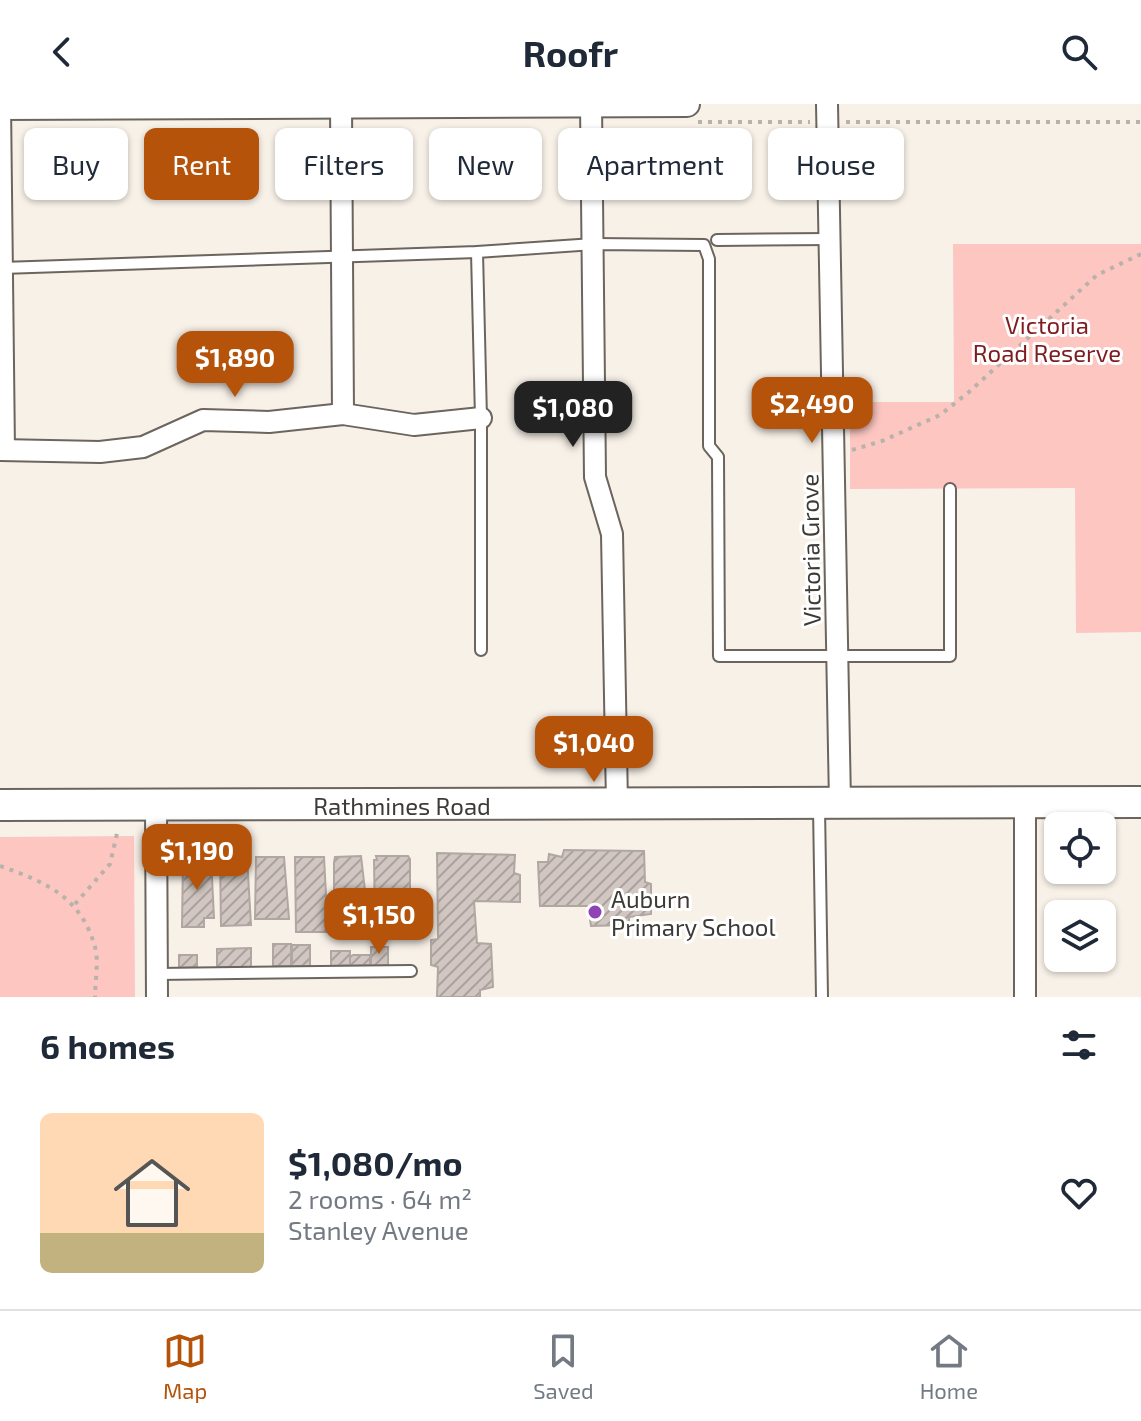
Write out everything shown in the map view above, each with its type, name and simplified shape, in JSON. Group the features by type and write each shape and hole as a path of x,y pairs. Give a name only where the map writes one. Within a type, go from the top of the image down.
{"main road":[{"name":"Rathmines Road","path":"0,805 1141,802"}],"street":[{"path":"591,104 595,477 612,534 617,804"},
{"path":"481,418 414,425 343,414 269,422 203,420 143,447 100,452 2,450 0,106 687,104"},
{"name":"Victoria Grove","path":"827,104 838,656 830,803"},
{"path":"341,105 343,414"},
{"path":"1025,802 1025,997"},
{"path":"156,806 157,997"}],"lane":[{"path":"717,240 830,239"},
{"path":"1,256 341,255 477,252 594,244 704,245 709,259 709,446 718,457 719,656 950,656 950,489"},
{"path":"477,252 481,650"},
{"path":"822,997 830,803"},
{"path":"157,974 411,971"}],"path":[{"path":"834,455 882,441 940,415 1097,275 1141,254"},
{"path":"75,904 110,864 118,832 119,805"},
{"path":"0,866 32,877 75,904 96,949 95,997"}],"green space":[{"name":"Victoria Road Reserve","path":"953,244 1141,244 1141,632 1076,633 1075,488 850,489 850,402 954,402"},
{"path":"134,836 135,997 0,997 0,837"}],"building":[{"path":"564,850 644,851 645,882 651,884 651,914 629,917 629,925 591,926 588,906 540,906 538,862 548,862 549,854 562,857"},
{"path":"437,853 515,855 514,873 520,875 520,902 474,901 477,943 491,944 493,987 480,990 480,997 437,997 438,967 431,965 431,940 438,939"},
{"path":"361,856 368,916 355,917 354,921 347,923 342,917 334,917 335,857"},
{"path":"376,856 408,856 410,859 410,925 375,925"},
{"path":"220,857 247,857 251,925 221,926"},
{"path":"256,857 284,857 289,919 255,919"},
{"path":"295,857 324,857 328,932 296,932"},
{"path":"183,858 211,858 214,918 204,918 204,927 182,927"},
{"path":"273,944 291,944 291,966 273,966"},
{"path":"292,945 310,945 310,966 292,966"},
{"path":"371,947 388,947 388,965 371,966"},
{"path":"251,948 251,967 217,967 217,949"},
{"path":"331,951 350,951 350,965 331,966"},
{"path":"179,955 197,955 197,967 179,968"},
{"path":"353,955 370,955 370,965 350,966"}],"place":[{"name":"Auburn Primary School","path":"595,912"}]}
